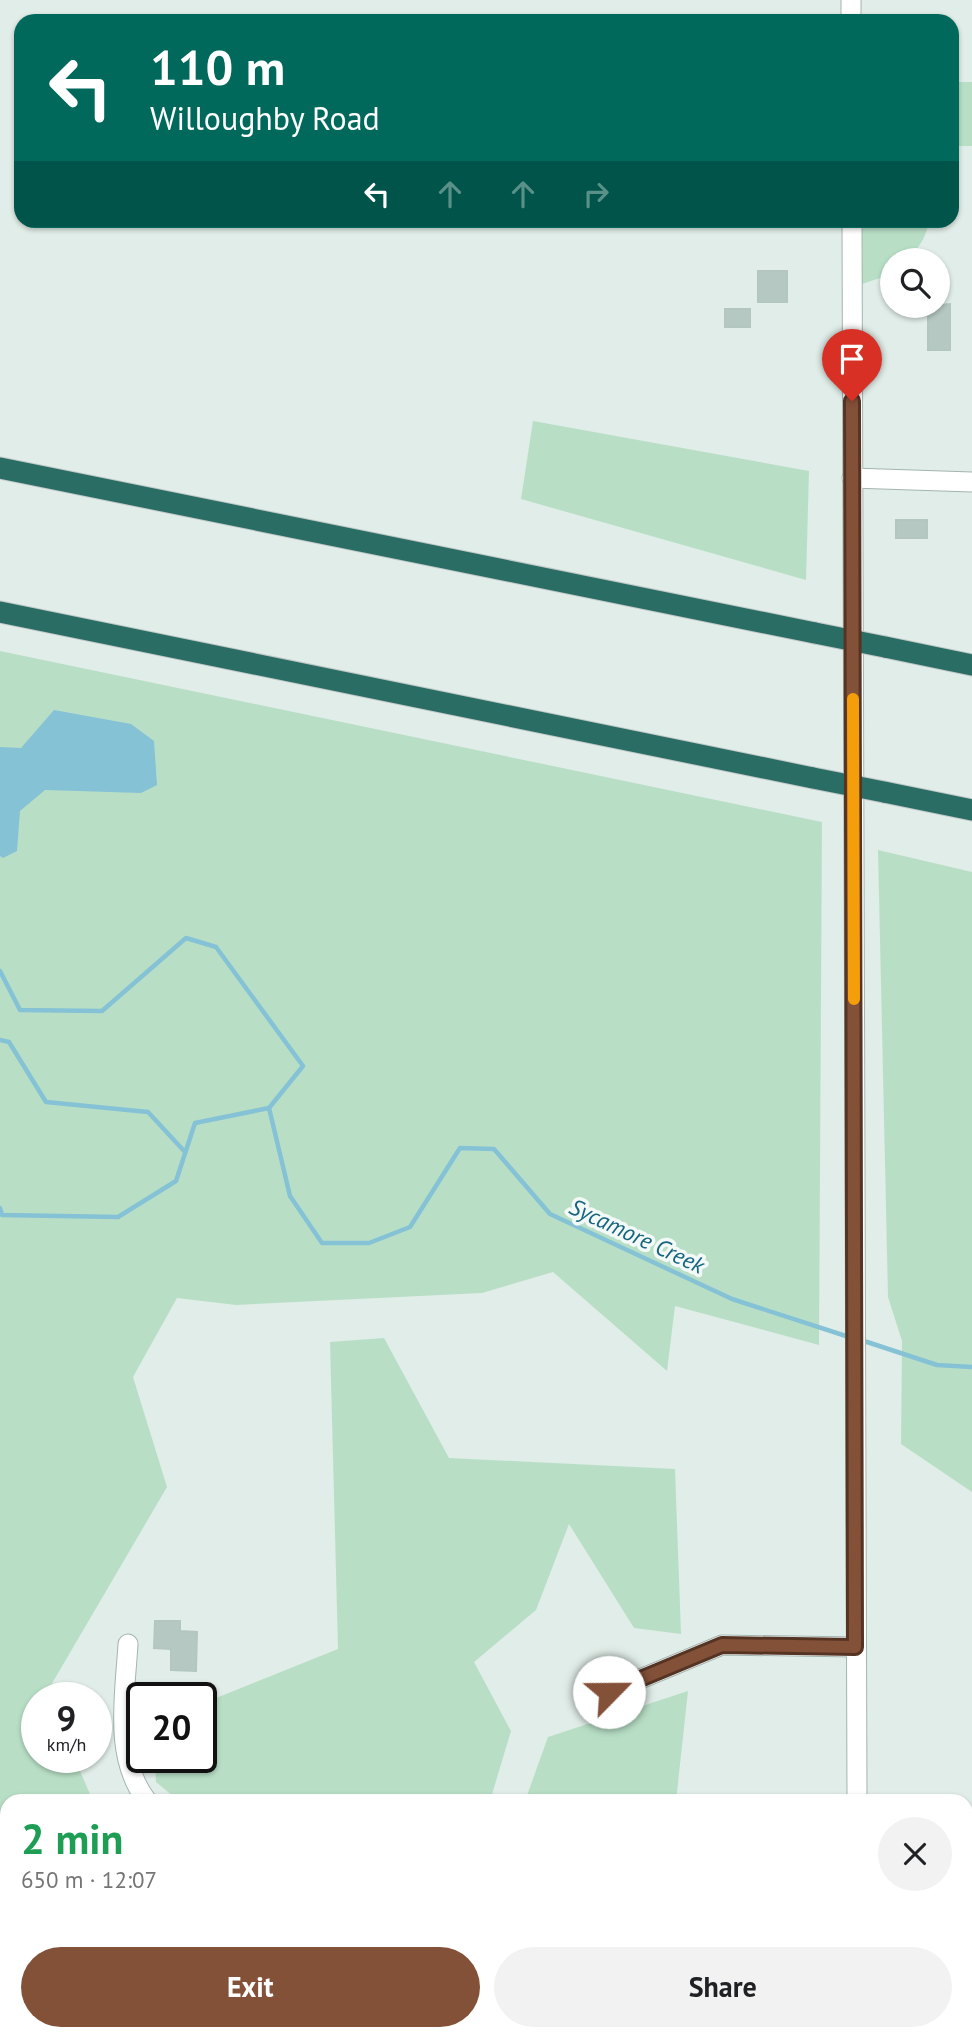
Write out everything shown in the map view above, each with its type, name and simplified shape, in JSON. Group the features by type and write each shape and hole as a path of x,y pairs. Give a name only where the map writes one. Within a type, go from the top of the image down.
{"highway":[{"path":"6,469 972,665"},
{"path":"0,612 972,810"}],"street":[{"path":"852,228 857,1794"},
{"path":"852,478 972,482"},
{"path":"128,1644 125,1751 135,1784 142,1794"},
{"path":"609,1692 722,1645 855,1647"}],"green space":[{"path":"959,82 972,82 972,146 959,146"},
{"path":"862,228 927,228 918,248 880,248 880,278 859,285"},
{"path":"533,421 809,471 806,580 521,499"},
{"path":"0,651 822,822 819,1345 675,1306 667,1371 553,1272 482,1293 236,1305 177,1298 133,1377 167,1487 53,1682 21,1682 21,1773 81,1773 90,1794 0,1794"},
{"path":"878,850 972,872 972,1492 901,1444 902,1341 888,1297"},
{"path":"384,1338 449,1458 675,1469 681,1634 634,1628 569,1524 536,1610 474,1662 511,1731 492,1794 171,1794 156,1782 156,1773 217,1773 217,1698 338,1649 330,1342"},
{"path":"688,1691 677,1794 528,1794 548,1737"}],"water":[{"path":"54,710 131,724 154,741 157,785 141,793 45,790 20,811 17,851 3,858 0,856 0,747 21,748"}],"building":[{"path":"758,271 787,271 787,302 758,302"},
{"path":"725,309 750,309 750,327 725,327"},
{"path":"928,318 950,318 950,350 928,350"},
{"path":"896,520 927,520 927,538 896,538"},
{"path":"155,1621 180,1621 180,1631 197,1632 196,1671 171,1670 171,1649 154,1648"}],"waterway":[{"path":"0,971 20,1010 102,1011 186,938 216,947 303,1066 269,1108"},
{"path":"0,1040 9,1042 46,1102 148,1112 185,1152"},
{"name":"Sycamore Creek","path":"0,1208 2,1215 118,1217 176,1181 195,1123 269,1108 290,1196 322,1243 369,1243 410,1227 460,1148 494,1149 550,1214 732,1299 849,1337"},
{"name":"Sycamore Creek","path":"861,1340 937,1365 972,1367"}],"slow traffic":[{"path":"853,699 854,999"}],"route":[{"path":"609,1692 722,1645 855,1647 852,401"}]}
